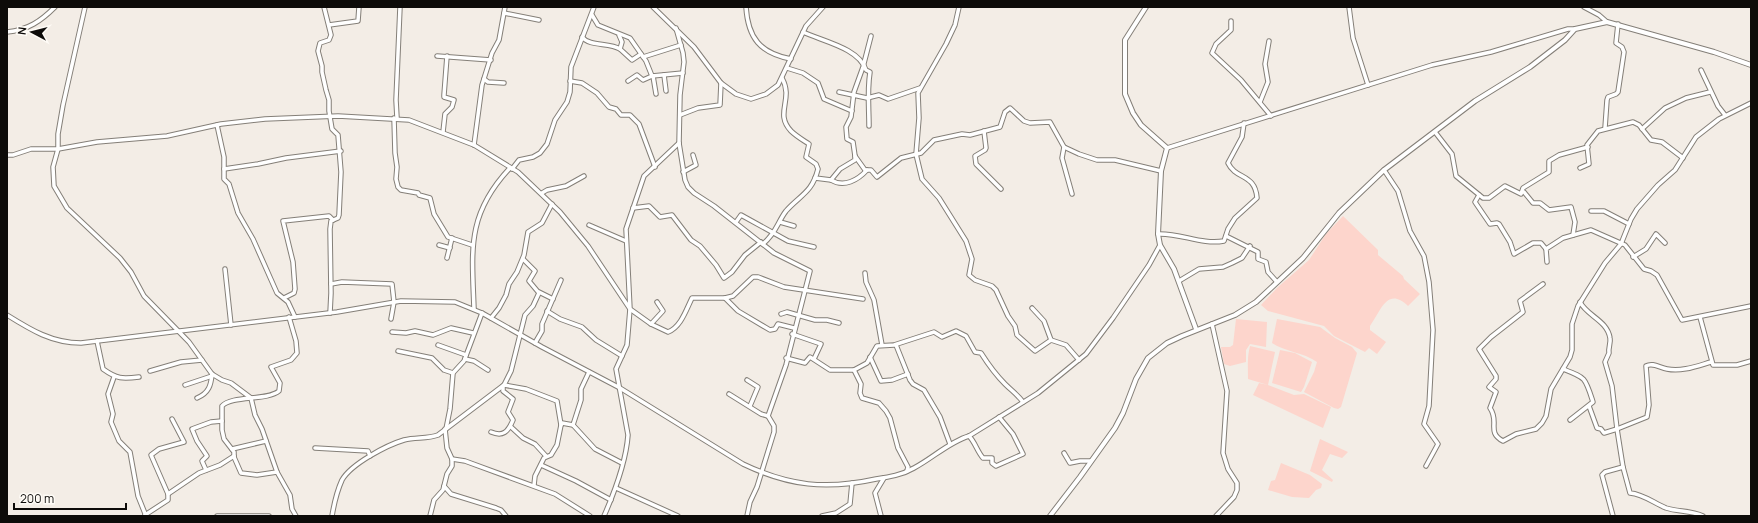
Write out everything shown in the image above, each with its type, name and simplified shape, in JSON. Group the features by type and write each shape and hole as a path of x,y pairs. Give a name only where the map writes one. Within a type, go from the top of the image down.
{"street":[{"path":"7,32 29,27 41,20 55,7"},
{"path":"85,7 62,105 58,134 58,150 53,166 53,181 67,208 120,258 131,272 144,296 193,346 212,375 231,383 251,398 255,415 277,472 290,495 292,509 296,516"},
{"path":"324,7 331,35 330,39 320,44 318,51 326,90 330,100 332,130 338,135 340,151 339,215 338,218 333,220 330,229 330,312"},
{"path":"329,26 358,21 359,7"},
{"path":"400,7 396,100 396,179 398,187 401,190 430,198 434,214 448,237 472,245"},
{"path":"474,145 482,85 492,54 499,40 505,7"},
{"path":"474,309 472,245 473,236 485,202 491,190 519,160 533,157 540,153 547,144 555,120 567,102 571,67 594,7"},
{"path":"653,7 694,47 721,83 744,98 754,98 772,90 782,78 806,26 823,7"},
{"path":"746,7 748,26 752,37 772,53 792,59"},
{"path":"959,7 955,25 934,68 918,93 919,118 916,154 922,179 939,198 966,241 972,259 969,275 975,280 992,286 996,290 1008,316 1015,326 1017,335 1032,350 1038,350 1051,340"},
{"path":"1146,7 1126,40 1125,94 1133,113 1141,125 1167,148"},
{"path":"1349,7 1353,38 1368,85"},
{"path":"1584,7 1599,15 1607,22"},
{"path":"504,13 539,20"},
{"path":"592,15 598,26 619,35 628,36 642,56 652,76 656,94"},
{"path":"1231,21 1231,30 1216,44 1212,53 1241,80 1271,116"},
{"path":"1167,148 1432,65 1491,52 1568,29 1575,29 1607,22 1751,64"},
{"path":"1605,128 1607,100 1608,97 1618,92 1624,52 1622,47 1616,43 1618,24"},
{"path":"676,28 683,53 679,143 683,172 688,187 788,262 810,271 768,416 775,429 760,472 757,487 750,502 747,516"},
{"path":"1050,516 1091,462 1123,413 1136,379 1148,358 1167,344 1196,329 1245,310 1303,258 1339,213 1384,170 1493,88 1530,67 1565,40 1575,29"},
{"path":"803,32 847,50 864,63 866,70 870,72 867,98 869,106 869,126"},
{"path":"619,35 622,42 620,49"},
{"path":"831,180 838,170 855,160 853,142 847,139 846,127 852,110 853,94 864,63 871,36"},
{"path":"582,37 586,41 615,46 632,60 681,45"},
{"path":"1260,102 1268,82 1265,64 1269,41"},
{"path":"437,56 491,60"},
{"path":"442,132 445,114 452,107 454,100 444,97 446,56"},
{"path":"787,68 804,73 818,83 820,93 825,100 852,110"},
{"path":"1701,70 1710,92 1725,115"},
{"path":"628,81 637,75 643,80 652,76 683,73"},
{"path":"664,75 666,91"},
{"path":"632,208 649,206 660,217 672,215 691,240 700,246 724,278 732,272 746,255 774,235 786,212 808,192 815,178 818,166 806,157 809,144 791,131 784,118 783,112 787,96 786,87 782,78"},
{"path":"484,79 488,82 504,83"},
{"path":"570,81 582,83 600,96 609,107 616,109 621,115 630,115 639,124 655,167"},
{"path":"680,115 698,108 720,105 721,83"},
{"path":"839,92 867,98 879,95 891,98 921,87"},
{"path":"1642,129 1665,108 1686,98 1710,92"},
{"path":"1543,284 1520,301 1523,312 1491,337 1480,349 1496,377 1489,387 1496,392 1490,408 1494,415 1495,436 1504,441 1516,434 1536,429 1542,423 1546,416 1551,389 1572,350 1572,324 1580,302 1605,264 1621,244 1629,224 1644,200 1675,170 1696,137 1725,115 1751,103"},
{"path":"855,156 866,170 871,170 877,177 881,176 901,158 920,153 934,140 962,134 970,135 1000,127 1005,112 1010,108 1030,123 1050,122 1064,147 1090,158 1115,160 1161,171"},
{"path":"7,155 13,155 31,149 58,150 97,142 167,136 217,125 265,119 338,116 396,118 442,132 474,145 518,172 542,193 588,246 630,309 651,324 668,332 673,330 679,323 692,298 725,298 734,296 753,277 758,277 784,287 863,299"},
{"path":"1580,168 1589,164 1588,142 1595,133 1605,128 1633,122 1642,129 1651,140 1662,142 1683,158"},
{"path":"1158,234 1171,234 1202,242 1224,241 1235,218 1257,198 1251,182 1245,176 1233,171 1228,163 1242,137 1244,123"},
{"path":"217,125 224,157 224,178 228,184 238,213 253,239 277,293 288,302 295,317"},
{"path":"984,131 986,148 975,156 976,164 1001,190"},
{"path":"1435,132 1452,154 1456,176 1483,198 1489,198 1505,186 1521,194 1524,192 1533,203 1540,203 1549,210 1571,207 1575,222 1573,235"},
{"path":"604,516 616,488 628,435 616,369 627,345 630,309 626,229 641,180 679,143"},
{"path":"1064,147 1062,158 1072,194"},
{"path":"1522,192 1523,188 1549,172 1550,168 1548,162 1554,157 1588,147"},
{"path":"1167,148 1161,171 1158,234 1160,245 1179,281 1196,329"},
{"path":"224,169 286,158 340,151"},
{"path":"683,172 696,165 693,155"},
{"path":"815,178 847,183 858,178 866,170"},
{"path":"1384,170 1398,191 1410,231 1424,256 1429,282 1433,330 1429,406 1424,424 1438,444 1426,466"},
{"path":"542,193 547,190 566,186 584,176"},
{"path":"1479,195 1476,205 1490,224 1499,224 1510,242 1514,254 1533,243 1541,243 1546,248 1547,262"},
{"path":"491,318 506,295 509,284 523,259 526,235 542,223 552,204"},
{"path":"1591,211 1604,212 1629,224"},
{"path":"736,222 741,215 774,235 788,241 814,247"},
{"path":"284,298 294,293 295,289 293,262 283,221 329,216 333,220"},
{"path":"780,222 794,226"},
{"path":"589,225 626,241"},
{"path":"1546,248 1562,238 1591,230 1621,244 1644,269 1651,271 1656,275 1681,319 1700,317 1751,306"},
{"path":"1634,257 1646,250 1656,234 1665,243"},
{"path":"1226,236 1250,246 1259,253 1258,260 1266,262 1268,272 1277,282"},
{"path":"447,258 452,238"},
{"path":"440,245 450,248"},
{"path":"7,315 28,328 63,343 97,342 289,318 394,302 455,302 482,313 620,388 727,455 760,472 796,483 836,486 885,478 907,471 928,460 959,438 969,436 1038,393 1079,360 1095,344 1149,265 1160,245"},
{"path":"1179,281 1199,269 1223,267 1232,263 1242,258 1250,246"},
{"path":"523,259 536,271 529,281 539,292 553,299"},
{"path":"225,269 231,325"},
{"path":"865,273 866,282 874,300 882,345"},
{"path":"535,343 542,331 541,327 561,280"},
{"path":"331,284 342,282 392,284 394,302 391,319"},
{"path":"491,432 499,435 503,434 511,427 513,420 508,412 513,399 503,391 504,386 511,371 525,315 533,306 539,292"},
{"path":"725,298 738,311 770,330 775,330 778,324 794,328"},
{"path":"651,324 663,311 657,302"},
{"path":"1580,302 1582,306 1604,324 1611,338 1608,349 1609,353 1604,362 1612,386 1623,467 1630,493 1637,494 1666,508 1688,511 1703,516"},
{"path":"1032,308 1043,320 1051,340 1066,345 1079,360"},
{"path":"547,311 560,319 582,327 596,340 622,356"},
{"path":"781,314 784,312 798,314 815,320 827,320 839,323"},
{"path":"430,516 434,500 443,490 452,459 447,448 445,429 450,409 453,373 466,357 473,333 482,313"},
{"path":"1700,317 1711,362 1715,366 1737,365 1751,362"},
{"path":"277,472 257,475 242,474 232,449 224,439 222,421 224,404 272,395 277,392 280,383 271,367 291,360 297,352 296,341 289,318"},
{"path":"1212,324 1227,392 1224,453 1228,469 1237,483 1237,490 1234,497 1216,516"},
{"path":"392,332 406,333 415,331 433,335 451,328 473,333"},
{"path":"786,358 805,363 810,357 830,370 854,370 864,365 874,349 882,345 896,345 934,332 942,337 954,331 966,336 975,352 981,353 1004,383 1018,394 1022,402"},
{"path":"792,334 821,344 814,359"},
{"path":"97,342 103,369 114,377 124,379 139,377"},
{"path":"438,345 448,347 454,352 474,361 488,370"},
{"path":"896,345 913,384 924,390 940,417 950,444"},
{"path":"398,351 432,358 444,370 453,373"},
{"path":"870,357 881,381 892,380 908,374"},
{"path":"150,371 181,362 202,360"},
{"path":"1589,406 1597,428 1601,429 1604,433 1617,429 1647,417 1649,405 1647,365 1681,370 1711,362"},
{"path":"1563,369 1580,375 1584,379 1593,402 1570,420"},
{"path":"854,370 861,384 860,393 862,398 879,403 890,418 898,448 908,467 907,471"},
{"path":"573,425 581,400 581,389 589,372"},
{"path":"185,385 212,375"},
{"path":"197,398 208,390 212,375"},
{"path":"114,377 108,394 113,414 110,422 120,441 130,452 138,496 145,515 168,500 168,494 151,455 159,449 184,442 172,418"},
{"path":"747,380 758,387 750,406"},
{"path":"332,516 342,480 370,456 404,440 427,438 438,435 504,386 526,389 557,401 561,425 557,445 551,455 546,456 535,476 534,485"},
{"path":"729,394 761,414 768,416"},
{"path":"969,436 974,441 980,456 983,458 992,458 992,463 996,466 1023,454 1013,434 999,417"},
{"path":"206,470 202,461 207,456 192,430 211,422 222,421"},
{"path":"561,425 562,423 573,425 595,449 622,463"},
{"path":"511,427 523,438 536,444 546,456"},
{"path":"232,449 266,441"},
{"path":"315,448 368,451 370,456"},
{"path":"1064,453 1070,463 1080,461 1091,462"},
{"path":"168,494 193,477 227,461 234,455"},
{"path":"452,459 465,461 530,486 534,485 555,494 590,516"},
{"path":"541,465 576,481 611,500"},
{"path":"1613,516 1602,475 1605,472 1623,467"},
{"path":"881,516 875,493 885,478"},
{"path":"822,516 836,513 850,504 852,484"},
{"path":"444,486 451,494 496,508 505,513 506,516"},
{"path":"616,488 678,516"},
{"path":"217,516 269,516"}],"shaded area":[{"path":"1343,216 1378,250 1378,255 1403,276 1404,279 1420,294 1408,306 1395,299 1385,303 1381,308 1370,326 1370,330 1386,342 1377,354 1369,348 1365,352 1334,336 1324,326 1268,311 1261,305 1278,287 1309,260 1326,234"},
{"path":"1236,319 1267,322 1266,347 1250,344 1246,350 1246,362 1230,366 1224,364 1221,347 1230,347 1233,345"},
{"path":"1277,319 1320,327 1335,338 1352,347 1357,353 1341,407 1338,409 1334,408 1304,392 1314,372 1317,362 1306,356 1272,343"},
{"path":"1250,346 1275,352 1268,385 1248,379 1248,358"},
{"path":"1280,350 1295,353 1312,362 1301,392 1272,383"},
{"path":"1259,383 1294,395 1304,394 1331,407 1323,428 1253,395"},
{"path":"1320,439 1348,452 1342,458 1330,454 1322,470 1333,480 1332,482 1310,471"},
{"path":"1281,463 1310,475 1322,484 1321,488 1316,490 1309,498 1292,497 1268,490 1271,481 1275,480"}]}
